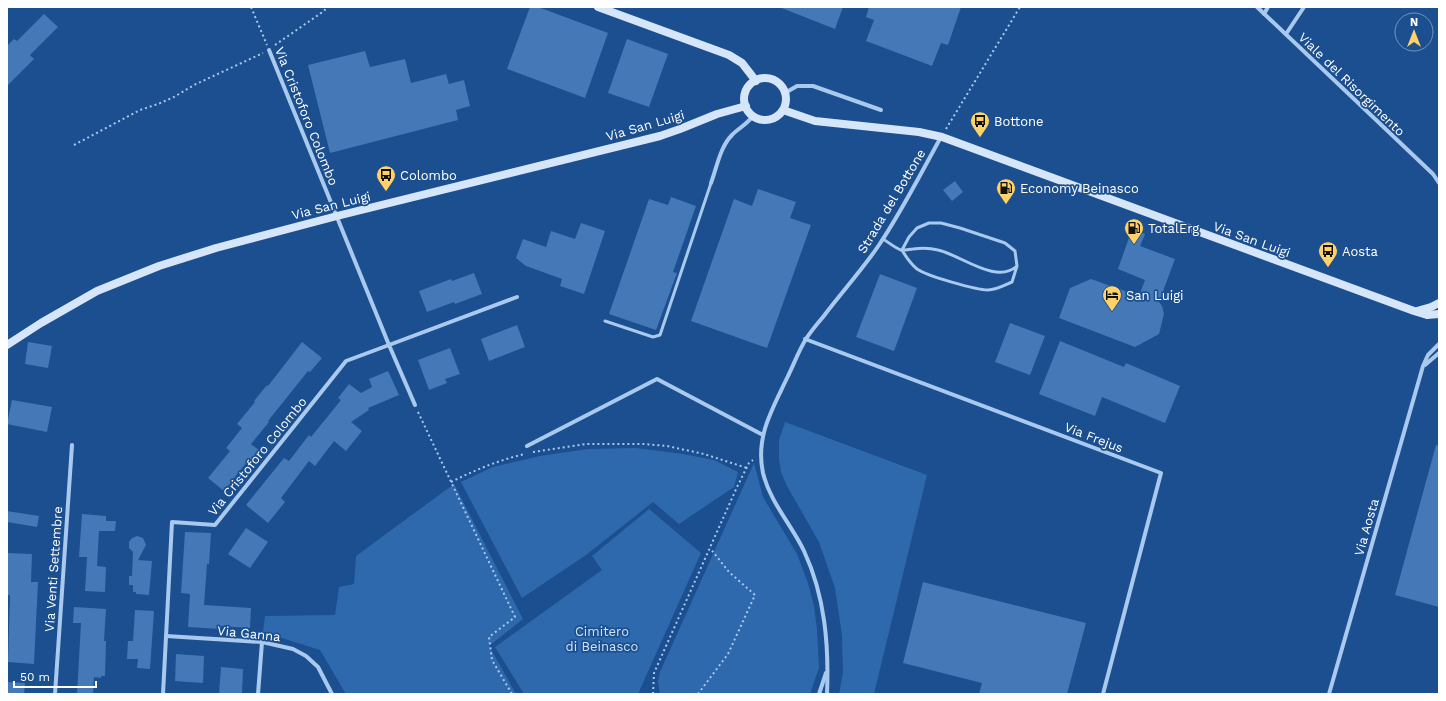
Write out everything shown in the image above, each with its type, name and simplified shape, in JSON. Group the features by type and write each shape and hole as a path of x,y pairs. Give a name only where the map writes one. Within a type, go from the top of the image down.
{"street":[{"path":"598,7 729,55 742,63 756,81"},
{"name":"Viale del Risorgimento","path":"1257,7 1433,174 1439,183"},
{"path":"1264,14 1268,7"},
{"path":"1286,34 1304,7"},
{"name":"Via Cristoforo Colombo","path":"269,50 414,405"},
{"path":"765,79 774,81 781,86 785,93 786,103 783,110 778,116 768,120 753,116 746,106 746,92 756,81 765,79"},
{"path":"785,93 797,86 813,86 881,110"},
{"name":"Via San Luigi","path":"7,346 41,323 97,291 159,266 216,248 337,216 660,136 717,114 746,106"},
{"name":"Via San Luigi","path":"783,110 815,121 919,132 942,137 1414,311 1427,315 1439,314"},
{"path":"712,183 721,153 728,139 748,123 753,116"},
{"name":"Strada del Bottone","path":"827,694 827,644 825,620 818,592 804,552 794,532 775,503 763,474 761,459 763,435 766,423 805,339 882,239 942,137"},
{"name":"Viale del Risorgimento","path":"1433,174 1439,176"},
{"name":"Via Cristoforo Colombo","path":"162,694 172,522 215,525 346,361 517,297"},
{"path":"1414,311 1424,310 1439,303"},
{"name":"Via Frejus","path":"805,339 1161,473 1103,694"},
{"name":"Via Aosta","path":"1329,694 1423,366 1428,356 1439,344"},
{"path":"1423,366 1439,353"},
{"path":"528,446 658,379 763,435"},
{"name":"Via Venti Settembre","path":"55,694 72,445"},
{"name":"Via Ganna","path":"166,636 262,642 294,649 306,656 318,668 332,694"},
{"path":"258,694 262,642"},
{"path":"819,694 827,671"}],"lane":[{"path":"605,321 653,337 660,335 712,183"},
{"path":"882,239 902,250 908,260 918,269 935,277 973,287 989,290 1012,282 1017,266 1015,251 1005,243 941,223 929,223 917,228 909,237 902,250"},
{"path":"902,250 916,248 936,249 948,252 986,270 1007,271 1012,270 1017,266"}],"path":[{"name":"Via Cristoforo Colombo","path":"251,7 269,50"},
{"path":"74,144 140,110 174,97 194,85 269,50 324,11 327,7"},
{"path":"942,137 1020,7"},
{"path":"414,405 514,617 489,636 492,660 512,694"},
{"path":"533,452 586,444 667,446 704,454 746,468"},
{"path":"451,482 473,471 504,459 526,454"},
{"path":"653,694 654,673 746,468 749,463 754,460 761,459"},
{"path":"698,694 728,654 755,595 729,572 710,548"}],"green space":[{"path":"785,422 927,475 874,694 839,694 843,672 842,635 835,588 819,542 787,486 781,472 779,440"},
{"path":"636,448 683,454 714,460 738,472 734,487 679,524 653,502 586,555 522,598 461,482 493,467 540,456 588,449"},
{"path":"754,463 763,497 797,554 808,583 814,606 819,668 810,694 660,694 658,681 660,672"},
{"path":"454,484 523,619 489,646 516,694 346,694 320,650 263,632 265,616 335,615 339,587 354,584 356,556"},
{"name":"Cimitero di Beinasco","path":"649,509 701,553 638,694 524,694 495,647 602,570 592,556"}],"building":[{"path":"530,7 538,7 608,33 585,98 507,69"},
{"path":"779,7 843,7 835,29"},
{"path":"869,7 961,7 948,45 941,43 932,66 866,41 874,20 866,17"},
{"path":"44,14 58,27 30,55 34,59 7,86 7,46 14,39 17,41"},
{"path":"627,39 668,54 649,107 608,93"},
{"path":"365,51 370,67 405,59 411,83 446,74 449,84 464,80 470,106 456,110 458,120 330,153 308,65"},
{"path":"955,181 963,192 952,201 943,190"},
{"path":"758,189 796,202 790,218 811,225 767,348 691,321 734,199 752,206"},
{"path":"671,197 696,206 673,272 677,273 656,330 609,314 649,199 668,205"},
{"path":"581,223 605,231 584,294 560,286 562,279 526,266 516,258 523,239 546,247 551,231 575,239"},
{"name":"San Luigi","path":"1132,229 1145,234 1140,246 1175,259 1159,302 1162,306 1164,314 1159,334 1135,347 1059,318 1070,288 1091,279 1139,296 1145,280 1118,269"},
{"path":"474,273 482,294 427,312 419,291 451,279 452,281"},
{"path":"880,274 917,288 894,351 856,337"},
{"path":"1010,323 1045,336 1030,375 995,362"},
{"path":"517,325 525,347 489,361 481,339"},
{"path":"1060,341 1124,367 1126,363 1180,386 1165,423 1102,397 1095,416 1039,394"},
{"path":"28,342 52,346 48,368 25,364"},
{"path":"302,342 322,358 310,372 308,371 251,444 260,451 248,465 246,463 224,491 208,478 230,451 226,448 242,428 237,424"},
{"path":"450,348 460,374 445,379 447,383 429,390 418,360"},
{"path":"388,371 399,395 368,408 369,410 351,422 362,431 346,451 334,441 315,466 309,461 281,498 285,502 268,523 246,505 284,458 289,461 309,435 311,437 341,400 338,398 349,384 361,393 372,387 369,379"},
{"path":"12,400 52,407 47,432 7,424"},
{"path":"1436,445 1439,446 1439,607 1395,595"},
{"path":"7,511 39,516 37,527 7,522"},
{"path":"82,514 106,516 106,521 116,521 115,531 99,531 97,566 106,567 105,592 85,591 87,557 79,557"},
{"path":"246,528 268,542 250,568 228,554"},
{"path":"185,532 211,533 204,605 251,608 250,628 220,626 220,629 188,627 190,594 181,593"},
{"path":"137,536 143,538 146,545 138,560 152,561 149,595 136,594 136,592 133,592 133,585 129,585 129,576 132,576 133,552 129,548 129,542 132,538"},
{"path":"7,553 32,554 31,582 38,582 34,664 8,662 10,595 7,595"},
{"path":"923,582 1086,623 1067,694 979,694 982,683 903,663"},
{"path":"74,607 106,609 104,641 106,641 105,676 101,676 101,678 94,677 93,694 77,694 81,623 73,623"},
{"path":"135,610 154,611 150,669 137,668 138,659 127,659 128,641 133,641"},
{"path":"176,654 204,656 203,683 175,681"},
{"path":"221,667 243,669 242,694 219,694"},
{"path":"7,682 25,683 24,694 7,694"}],"place":[{"name":"Bottone","path":"980,138"},
{"name":"Colombo","path":"386,192"},
{"name":"Economy Beinasco","path":"1006,205"},
{"name":"TotalErg","path":"1134,245"},
{"name":"Aosta","path":"1328,268"},
{"name":"San Luigi","path":"1112,312"}]}
